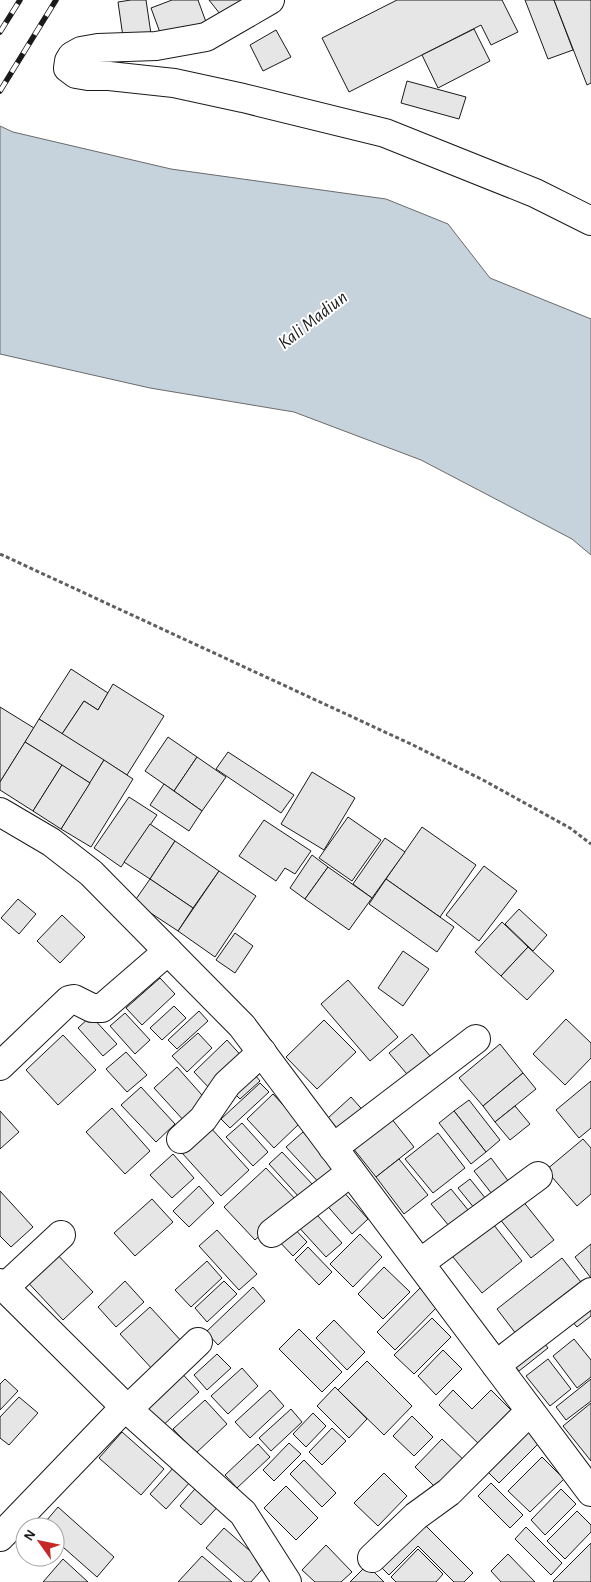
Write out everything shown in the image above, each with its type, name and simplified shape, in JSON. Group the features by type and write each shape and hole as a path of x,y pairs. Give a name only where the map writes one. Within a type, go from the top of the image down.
{"street":[{"path":"270,0 206,37 156,46 98,48 81,51 72,56 68,62 68,68 76,74 88,76 109,76 174,83 385,133 535,193 591,221"},
{"path":"0,812 51,842 91,873 242,1026 591,1492"},
{"path":"0,1066 69,1000 74,999 92,1008 102,1008 168,951"},
{"path":"333,1148 476,1039"},
{"path":"181,1139 203,1119 227,1084 262,1052"},
{"path":"272,1233 351,1172"},
{"path":"420,1263 538,1176"},
{"path":"60,1236 2,1285 127,1408 242,1513 287,1582"},
{"path":"496,1365 591,1292"},
{"path":"0,1537 127,1408 198,1342"},
{"path":"372,1558 416,1516 449,1492 530,1411"}],"path":[{"path":"0,554 413,744 570,828 591,844"}],"water":[{"name":"Kali Madiun","path":"0,126 13,132 171,169 386,199 448,224 490,278 591,319 591,555 572,539 421,460 294,412 150,388 0,354"}],"building":[{"path":"146,0 151,34 123,37 118,2"},
{"path":"172,0 198,0 206,22 162,38 151,8"},
{"path":"209,0 249,0 224,19"},
{"path":"397,0 502,0 518,32 491,45 481,25 349,92 322,38"},
{"path":"525,0 554,0 573,50 548,59"},
{"path":"554,0 591,0 591,83 587,85"},
{"path":"474,29 490,61 438,88 422,55"},
{"path":"276,30 291,57 263,71 250,45"},
{"path":"407,81 466,97 459,119 401,103"},
{"path":"71,669 108,693 98,710 84,701 62,734 39,719"},
{"path":"113,684 164,716 127,775 62,734 84,701 98,710"},
{"path":"0,707 34,728 0,782"},
{"path":"39,719 104,760 90,783 25,742"},
{"path":"168,737 197,757 174,791 145,771"},
{"path":"25,742 62,765 33,811 0,790 0,782"},
{"path":"228,752 294,795 281,813 216,769"},
{"path":"197,757 226,777 202,811 174,791"},
{"path":"104,760 133,779 91,847 61,829"},
{"path":"62,765 90,783 61,829 33,811"},
{"path":"312,772 355,798 324,850 281,824"},
{"path":"164,784 202,811 189,831 150,805"},
{"path":"129,797 157,815 121,867 94,848"},
{"path":"348,817 381,840 352,881 319,858"},
{"path":"264,820 311,851 295,874 285,868 276,881 239,856"},
{"path":"150,824 175,841 150,879 124,862"},
{"path":"422,827 476,865 440,917 386,879"},
{"path":"385,838 405,852 372,898 353,884"},
{"path":"175,841 219,871 193,908 150,879"},
{"path":"312,855 328,867 305,899 290,888"},
{"path":"484,866 517,891 479,941 446,915"},
{"path":"328,867 372,898 349,930 305,899"},
{"path":"219,871 256,896 215,957 178,931"},
{"path":"150,879 193,908 178,931 134,902"},
{"path":"386,879 454,927 437,952 369,904"},
{"path":"18,899 36,914 19,934 1,918"},
{"path":"519,909 547,935 533,951 505,924"},
{"path":"62,915 85,937 60,963 37,941"},
{"path":"502,922 528,947 501,976 475,952"},
{"path":"235,933 253,946 235,973 216,960"},
{"path":"528,947 554,971 527,1000 501,976"},
{"path":"403,951 429,969 403,1006 378,988"},
{"path":"160,978 175,994 142,1025 126,1008"},
{"path":"348,980 398,1037 370,1061 321,1004"},
{"path":"174,1006 186,1018 162,1040 150,1028"},
{"path":"199,1011 208,1021 177,1049 168,1040"},
{"path":"125,1013 150,1040 135,1054 110,1026"},
{"path":"91,1016 117,1044 103,1056 78,1028"},
{"path":"566,1019 591,1043 591,1058 565,1085 533,1054"},
{"path":"324,1020 356,1052 317,1089 286,1057"},
{"path":"198,1033 212,1048 187,1072 172,1056"},
{"path":"412,1034 435,1062 412,1080 389,1053"},
{"path":"63,1035 96,1070 58,1105 26,1070"},
{"path":"227,1040 245,1060 212,1091 194,1072"},
{"path":"500,1044 523,1073 483,1106 459,1078"},
{"path":"126,1052 147,1075 127,1092 106,1069"},
{"path":"177,1067 209,1103 186,1123 154,1088"},
{"path":"251,1070 260,1081 240,1099 230,1089"},
{"path":"523,1073 536,1089 495,1122 483,1106"},
{"path":"591,1081 591,1128 579,1138 556,1110"},
{"path":"260,1083 269,1092 230,1128 221,1119"},
{"path":"141,1087 175,1124 156,1142 121,1105"},
{"path":"273,1094 300,1123 274,1148 247,1119"},
{"path":"351,1097 368,1116 345,1137 328,1118"},
{"path":"469,1100 500,1140 486,1152 454,1111"},
{"path":"515,1106 530,1124 510,1140 495,1122"},
{"path":"112,1108 150,1151 125,1174 86,1132"},
{"path":"0,1111 19,1132 0,1149"},
{"path":"454,1111 486,1152 471,1164 439,1123"},
{"path":"387,1113 414,1147 376,1177 349,1143"},
{"path":"242,1123 268,1152 253,1166 226,1137"},
{"path":"210,1127 249,1170 221,1196 182,1153"},
{"path":"303,1132 339,1172 323,1187 286,1147"},
{"path":"438,1133 465,1168 433,1193 405,1159"},
{"path":"583,1139 591,1148 591,1194 577,1206 546,1170"},
{"path":"282,1152 314,1186 300,1198 269,1164"},
{"path":"173,1154 194,1178 172,1198 150,1175"},
{"path":"491,1158 512,1186 496,1199 474,1171"},
{"path":"399,1159 428,1195 404,1214 376,1177"},
{"path":"266,1168 297,1201 255,1240 224,1207"},
{"path":"470,1179 490,1204 479,1214 458,1188"},
{"path":"199,1186 214,1203 189,1227 173,1211"},
{"path":"339,1187 368,1219 352,1234 323,1201"},
{"path":"451,1189 473,1216 454,1232 431,1204"},
{"path":"0,1191 33,1227 11,1247 0,1236"},
{"path":"152,1199 173,1222 135,1256 114,1233"},
{"path":"522,1200 554,1240 531,1258 499,1218"},
{"path":"310,1207 342,1243 326,1257 294,1222"},
{"path":"490,1220 522,1261 482,1293 449,1252"},
{"path":"288,1222 307,1242 293,1256 274,1236"},
{"path":"217,1230 257,1274 239,1290 199,1246"},
{"path":"360,1234 382,1257 353,1287 330,1264"},
{"path":"591,1244 591,1278 575,1257"},
{"path":"308,1247 332,1272 319,1285 295,1260"},
{"path":"52,1249 93,1292 63,1320 22,1276"},
{"path":"562,1258 588,1291 523,1343 497,1309"},
{"path":"207,1261 222,1278 191,1307 175,1290"},
{"path":"384,1267 410,1292 383,1319 358,1294"},
{"path":"125,1281 144,1302 116,1327 98,1307"},
{"path":"224,1281 237,1294 207,1322 195,1308"},
{"path":"253,1287 265,1301 218,1345 206,1332"},
{"path":"421,1287 439,1305 395,1350 377,1332"},
{"path":"591,1294 591,1316 577,1327 566,1314"},
{"path":"150,1307 184,1344 154,1371 120,1334"},
{"path":"432,1318 451,1337 414,1374 394,1355"},
{"path":"334,1320 365,1352 347,1370 316,1338"},
{"path":"299,1329 342,1372 322,1392 279,1349"},
{"path":"539,1336 548,1348 519,1371 509,1359"},
{"path":"574,1339 591,1360 591,1377 577,1388 553,1356"},
{"path":"443,1350 462,1369 436,1395 418,1376"},
{"path":"217,1354 231,1368 207,1390 194,1375"},
{"path":"548,1359 571,1389 550,1406 526,1376"},
{"path":"367,1361 412,1406 384,1435 338,1390"},
{"path":"242,1368 258,1386 228,1414 211,1396"},
{"path":"178,1369 199,1392 159,1429 139,1406"},
{"path":"5,1379 18,1391 0,1410 0,1384"},
{"path":"591,1379 591,1401 566,1420 556,1407"},
{"path":"335,1387 367,1419 349,1438 317,1406"},
{"path":"270,1390 284,1406 250,1438 235,1422"},
{"path":"453,1390 472,1409 491,1390 519,1418 486,1451 439,1405"},
{"path":"19,1397 38,1413 9,1445 0,1438 0,1417"},
{"path":"205,1400 227,1424 196,1453 173,1429"},
{"path":"591,1403 591,1461 563,1426"},
{"path":"291,1409 302,1422 271,1451 259,1438"},
{"path":"313,1413 326,1426 306,1447 293,1434"},
{"path":"412,1416 433,1437 414,1456 393,1436"},
{"path":"523,1422 541,1441 499,1483 481,1465"},
{"path":"332,1428 346,1441 322,1465 309,1452"},
{"path":"122,1432 164,1469 141,1495 99,1458"},
{"path":"442,1439 469,1465 441,1493 415,1467"},
{"path":"289,1443 301,1454 274,1481 263,1470"},
{"path":"258,1444 270,1457 237,1488 225,1475"},
{"path":"542,1457 564,1479 530,1512 508,1491"},
{"path":"304,1460 336,1493 322,1507 290,1474"},
{"path":"174,1467 191,1481 166,1509 150,1494"},
{"path":"384,1473 407,1496 378,1526 354,1503"},
{"path":"201,1482 223,1501 201,1525 180,1506"},
{"path":"491,1483 523,1515 510,1528 478,1496"},
{"path":"286,1486 318,1518 296,1540 264,1508"},
{"path":"561,1489 576,1504 545,1535 531,1520"},
{"path":"58,1507 114,1557 97,1577 65,1549 65,1517 50,1517"},
{"path":"577,1511 591,1525 591,1532 565,1559 547,1541"},
{"path":"421,1521 473,1573 464,1582 454,1582 418,1546 389,1575 378,1564"},
{"path":"526,1527 562,1563 551,1575 515,1539"},
{"path":"224,1528 266,1565 251,1582 245,1582 206,1548"},
{"path":"591,1543 591,1582 554,1582 553,1581"},
{"path":"326,1545 352,1572 341,1582 315,1582 302,1570"},
{"path":"418,1549 443,1574 436,1582 396,1582 391,1577"},
{"path":"508,1554 535,1582 501,1582 491,1571"},
{"path":"202,1556 232,1582 178,1582"},
{"path":"65,1561 88,1582 43,1582 56,1567 65,1567"},
{"path":"367,1565 384,1582 350,1582"}],"railway":[{"path":"0,32 20,0"},
{"path":"0,91 56,0"}]}
